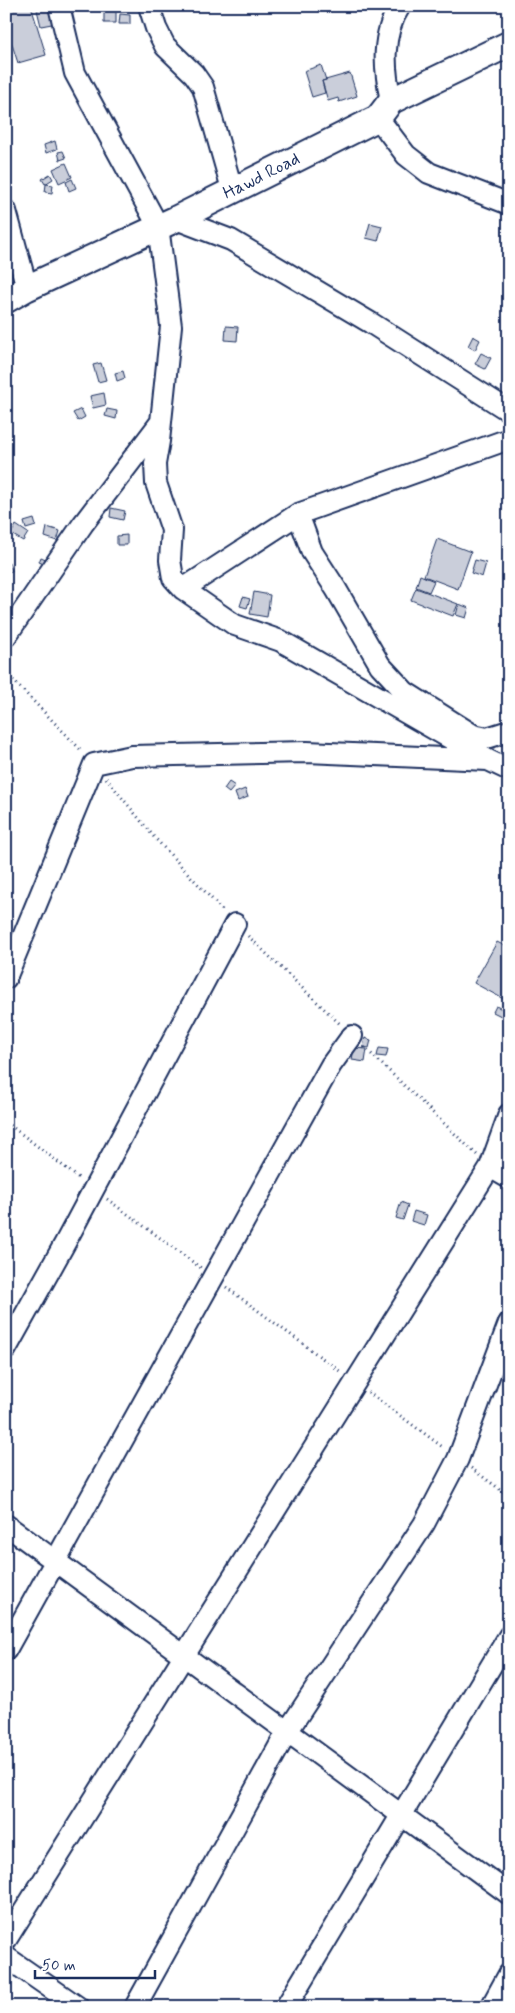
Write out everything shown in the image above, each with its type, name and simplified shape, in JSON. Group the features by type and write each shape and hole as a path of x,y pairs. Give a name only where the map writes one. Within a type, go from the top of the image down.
{"main road":[{"name":"Hawd Road","path":"17,294 232,189 509,44"}],"street":[{"path":"59,6 75,73 167,222 167,281 171,326 162,422 155,464 156,482 172,530 170,560 173,578 183,589 235,625 281,641 488,760 509,770"},
{"path":"149,6 156,28 165,46 194,74 203,87 232,189"},
{"path":"400,6 387,34 385,110 406,155 429,173 509,204"},
{"path":"6,211 17,294"},
{"path":"167,222 231,240 380,329 509,411"},
{"path":"6,636 83,524 162,422"},
{"path":"183,589 298,514 509,439"},
{"path":"298,514 312,552 380,665 405,692 473,735 487,738 509,731"},
{"path":"6,978 94,764 132,756 307,752 488,760"},
{"path":"6,1348 94,1189 235,924"},
{"path":"6,1650 331,1065 352,1036"},
{"path":"6,1940 490,1167 509,1114"},
{"path":"490,1167 509,1178"},
{"path":"134,2007 287,1732 424,1524 458,1459 509,1323"},
{"path":"6,1525 509,1894"},
{"path":"286,2007 509,1636"},
{"path":"6,1957 78,2007"},
{"path":"491,2007 509,1974"}],"path":[{"path":"154,837 235,924 490,1167"},
{"path":"6,1122 509,1496"}],"building":[{"path":"6,6 31,6 46,55 18,63 6,26"},
{"path":"55,6 68,21 41,26 37,10"},
{"path":"104,11 116,11 116,23 104,23"},
{"path":"120,14 130,15 130,24 119,24"},
{"path":"321,65 326,80 322,81 325,93 312,97 304,71"},
{"path":"350,73 357,96 339,102 338,98 328,101 322,81"},
{"path":"55,141 57,149 46,153 44,145"},
{"path":"63,151 66,158 60,160 58,152"},
{"path":"66,163 72,177 59,183 53,169"},
{"path":"50,174 53,179 45,184 42,179"},
{"path":"72,179 76,188 69,191 66,182"},
{"path":"46,184 53,185 52,193 45,192"},
{"path":"370,223 382,226 378,241 366,238"},
{"path":"226,326 238,327 237,341 225,340"},
{"path":"473,336 480,340 475,350 468,346"},
{"path":"481,353 491,358 485,369 475,364"},
{"path":"101,363 106,380 98,382 93,365"},
{"path":"123,371 125,378 117,381 115,373"},
{"path":"104,393 106,405 93,408 90,396"},
{"path":"81,409 85,417 78,421 73,413"},
{"path":"107,409 117,411 116,419 105,416"},
{"path":"111,508 125,511 123,520 110,517"},
{"path":"34,519 36,526 26,529 24,522"},
{"path":"16,525 28,533 23,541 11,534"},
{"path":"47,527 60,531 57,541 45,537"},
{"path":"127,535 127,545 117,545 117,536"},
{"path":"437,539 471,552 458,589 424,576"},
{"path":"41,557 48,560 46,565 39,562"},
{"path":"475,560 486,563 482,577 471,573"},
{"path":"6,563 9,563 12,571 6,573"},
{"path":"420,575 434,581 429,592 416,587"},
{"path":"416,588 458,604 453,616 411,600"},
{"path":"254,592 270,595 267,617 250,614"},
{"path":"243,597 250,599 247,608 240,606"},
{"path":"459,604 469,608 466,618 456,615"},
{"path":"229,782 235,786 229,793 224,789"},
{"path":"245,789 248,797 238,801 235,793"},
{"path":"6,882 8,907 6,907"},
{"path":"497,942 509,948 509,1002 474,983"},
{"path":"496,1006 504,1010 501,1016 493,1012"},
{"path":"365,1038 371,1040 369,1048 363,1047"},
{"path":"354,1048 367,1049 365,1062 352,1060"},
{"path":"379,1048 388,1049 386,1057 377,1056"},
{"path":"401,1202 408,1205 403,1220 396,1218"},
{"path":"414,1211 427,1215 424,1225 411,1221"}]}
